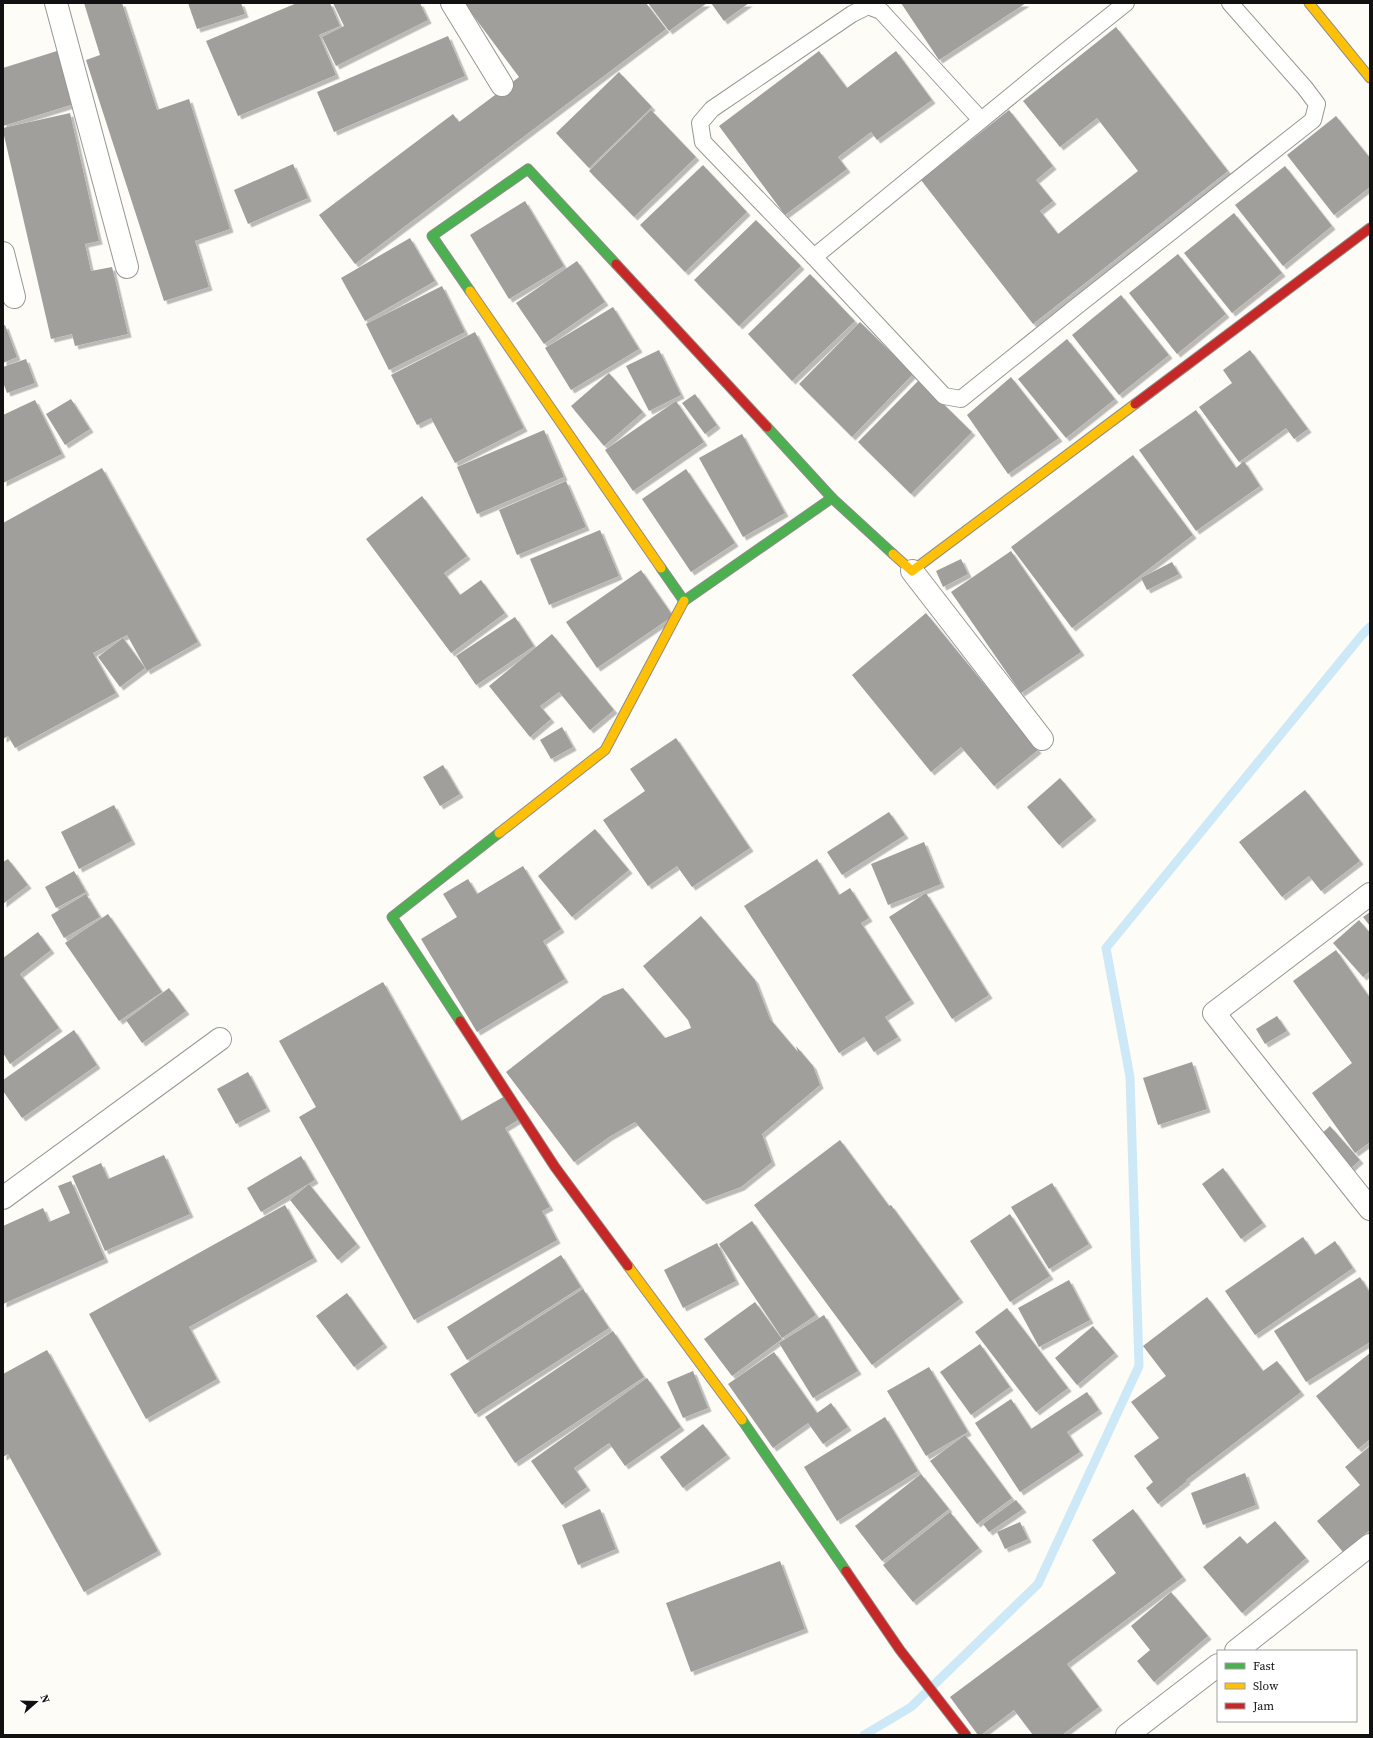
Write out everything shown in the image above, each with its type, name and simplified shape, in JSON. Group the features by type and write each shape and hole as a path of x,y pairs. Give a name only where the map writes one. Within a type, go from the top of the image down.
{"street":[{"path":"56,3 127,267"},
{"path":"452,3 502,85"},
{"path":"1310,3 1356,63 1370,78"},
{"path":"684,600 432,236 528,169 832,498 912,571 1042,739"},
{"path":"912,571 1370,228"},
{"path":"3,253 14,297"},
{"path":"832,498 684,600 605,750 392,917 555,1167 733,1407 900,1650 966,1735"},
{"path":"1370,894 1214,1013 1370,1209"},
{"path":"3,1198 220,1039"},
{"path":"1237,1650 1370,1545"},
{"path":"1127,1735 1217,1666"}],"lane":[{"path":"814,257 1126,3"},
{"path":"981,120 881,11 868,6 852,14 712,109 700,123 703,142 814,257 944,396 961,399 1076,306 1313,120 1317,104 1305,88 1230,3"}],"building":[{"path":"84,3 122,3 157,110 189,99 230,229 195,241 209,287 164,301 86,60 100,55"},
{"path":"188,3 241,3 245,14 197,29"},
{"path":"297,3 330,3 340,26 319,35 336,75 238,116 206,41"},
{"path":"333,3 420,3 428,20 336,66 322,37 344,26"},
{"path":"464,3 646,3 666,29 355,264 319,215 453,114 459,122 519,77"},
{"path":"648,3 707,3 669,31"},
{"path":"711,3 749,3 724,21"},
{"path":"901,3 1026,3 939,60"},
{"path":"1116,27 1228,171 1033,324 921,180 1009,110 1053,166 1036,180 1053,201 1040,211 1058,234 1138,171 1097,118 1060,147 1023,101"},
{"path":"448,36 465,76 334,132 317,92"},
{"path":"57,51 74,104 3,126 3,68"},
{"path":"819,51 847,88 896,51 932,100 877,140 871,132 838,157 847,169 785,215 719,126"},
{"path":"619,72 652,107 589,168 556,133"},
{"path":"651,110 696,157 634,217 589,171"},
{"path":"70,113 99,241 85,244 91,271 112,267 128,334 75,346 72,334 51,339 3,131 3,128"},
{"path":"1336,116 1370,158 1370,187 1334,215 1287,155"},
{"path":"293,164 308,198 248,224 234,190"},
{"path":"703,165 747,212 685,272 640,225"},
{"path":"1285,166 1332,226 1283,266 1235,205"},
{"path":"525,201 564,266 509,299 470,235"},
{"path":"1234,213 1282,273 1232,313 1184,253"},
{"path":"756,220 801,266 739,326 694,280"},
{"path":"410,238 435,281 365,321 341,278"},
{"path":"1178,254 1226,314 1177,354 1129,293"},
{"path":"577,261 605,302 544,344 516,303"},
{"path":"810,274 855,321 792,381 748,334"},
{"path":"442,286 465,332 389,370 366,324"},
{"path":"1121,295 1169,355 1119,395 1072,335"},
{"path":"613,307 639,349 571,390 545,348"},
{"path":"860,322 913,374 852,437 799,384"},
{"path":"5,325 17,357 3,363 3,326"},
{"path":"475,332 524,428 455,463 431,418 417,425 391,375"},
{"path":"1067,339 1115,399 1066,438 1018,379"},
{"path":"659,350 681,395 649,411 626,366"},
{"path":"1250,350 1308,429 1294,439 1286,428 1239,462 1199,407 1232,383 1223,370"},
{"path":"26,359 35,383 7,393 3,382 3,367"},
{"path":"609,373 643,412 604,446 571,406"},
{"path":"1011,377 1059,438 1008,474 967,415"},
{"path":"919,380 972,432 911,494 858,442"},
{"path":"695,394 717,425 705,434 682,403"},
{"path":"71,399 90,429 65,445 46,414"},
{"path":"35,400 62,454 3,483 3,415"},
{"path":"676,401 704,442 633,491 605,450"},
{"path":"1196,410 1236,468 1244,461 1260,486 1196,531 1139,450"},
{"path":"544,430 564,477 477,514 457,467"},
{"path":"742,434 785,513 743,537 699,458"},
{"path":"1133,455 1193,535 1072,628 1011,547"},
{"path":"102,468 198,642 147,671 127,635 93,653 116,693 15,748 8,736 3,739 3,523"},
{"path":"686,469 735,543 691,572 642,499"},
{"path":"566,481 586,527 517,555 499,510"},
{"path":"422,496 467,556 444,573 460,595 481,580 505,613 451,653 366,539"},
{"path":"600,530 619,576 549,605 530,559"},
{"path":"1011,551 1081,652 1021,693 951,592"},
{"path":"961,559 968,574 943,587 936,571"},
{"path":"1172,562 1179,574 1147,590 1141,578"},
{"path":"641,570 673,616 597,668 566,622"},
{"path":"926,613 1038,750 994,786 961,747 931,772 852,675"},
{"path":"515,617 534,646 476,685 456,656"},
{"path":"552,634 614,710 590,730 559,692 540,706 551,719 530,737 489,686"},
{"path":"123,638 145,668 120,687 98,657"},
{"path":"562,727 573,747 551,759 540,740"},
{"path":"676,738 750,848 692,887 677,866 648,886 603,820 645,791 630,769"},
{"path":"443,765 460,794 440,806 423,777"},
{"path":"1060,778 1093,817 1059,845 1027,807"},
{"path":"1305,790 1360,861 1321,891 1309,876 1282,897 1239,842"},
{"path":"114,805 132,841 79,869 61,832"},
{"path":"889,812 905,835 842,875 827,852"},
{"path":"595,829 629,870 572,917 538,876"},
{"path":"924,842 941,884 888,905 871,864"},
{"path":"8,859 28,885 3,904 3,862"},
{"path":"817,859 839,895 850,888 869,918 861,923 911,1000 885,1017 898,1037 874,1052 864,1037 839,1053 744,906"},
{"path":"523,866 561,929 543,941 565,979 477,1032 421,939 457,917 443,894 468,879 477,894"},
{"path":"74,871 86,892 56,908 45,887"},
{"path":"926,893 989,995 952,1019 889,917"},
{"path":"86,894 100,917 64,938 51,915"},
{"path":"1370,912 1370,926 1363,917"},
{"path":"108,914 162,992 119,1021 65,943"},
{"path":"701,916 755,980 770,1019 798,1052 796,1046 813,1066 820,1085 762,1134 772,1162 741,1187 703,1201 635,1122 609,1137 574,1162 506,1072 603,996 623,988 665,1038 691,1028 688,1020 643,966"},
{"path":"1359,920 1370,933 1370,971 1363,977 1333,943"},
{"path":"38,932 51,950 20,974 59,1028 10,1064 3,1053 3,958"},
{"path":"1336,950 1370,998 1370,1142 1355,1153 1312,1093 1352,1063 1293,981"},
{"path":"383,982 461,1121 505,1096 518,1120 505,1128 550,1207 542,1211 557,1240 414,1320 299,1117 316,1107 279,1041"},
{"path":"169,988 186,1011 142,1043 126,1020"},
{"path":"1277,1016 1287,1031 1265,1044 1256,1029"},
{"path":"74,1030 97,1065 22,1118 3,1091 3,1080"},
{"path":"1192,1062 1207,1109 1158,1125 1143,1078"},
{"path":"248,1072 267,1108 236,1124 217,1089"},
{"path":"1330,1126 1360,1160 1347,1172 1317,1138"},
{"path":"840,1140 889,1206 891,1205 960,1299 872,1365 754,1205"},
{"path":"164,1155 190,1214 105,1251 72,1176 101,1163 108,1179"},
{"path":"301,1156 315,1180 261,1212 247,1188"},
{"path":"1223,1168 1263,1223 1241,1239 1202,1184"},
{"path":"71,1181 105,1259 3,1304 3,1226 43,1208 49,1222 70,1213 58,1186"},
{"path":"1052,1183 1089,1244 1049,1269 1011,1207"},
{"path":"309,1184 357,1244 338,1260 290,1200"},
{"path":"285,1205 314,1258 189,1327 217,1379 146,1419 89,1314"},
{"path":"1010,1214 1050,1276 1010,1302 970,1241"},
{"path":"752,1221 816,1315 782,1338 719,1244"},
{"path":"1303,1237 1315,1255 1335,1241 1353,1268 1255,1335 1225,1291"},
{"path":"717,1243 736,1281 683,1308 664,1270"},
{"path":"561,1255 581,1287 467,1360 447,1327"},
{"path":"1360,1277 1370,1293 1370,1342 1306,1382 1274,1331"},
{"path":"1069,1280 1090,1320 1039,1347 1018,1308"},
{"path":"583,1289 609,1328 475,1414 450,1374"},
{"path":"347,1293 384,1344 354,1367 316,1316"},
{"path":"1207,1297 1263,1371 1277,1361 1301,1392 1186,1480 1187,1481 1158,1504 1146,1488 1153,1482 1134,1456 1159,1438 1131,1402 1166,1376 1143,1346"},
{"path":"755,1302 782,1339 732,1376 704,1339"},
{"path":"1007,1308 1068,1388 1036,1412 975,1332"},
{"path":"824,1315 858,1371 813,1398 779,1343"},
{"path":"1093,1326 1115,1353 1077,1385 1055,1358"},
{"path":"613,1331 644,1377 515,1463 485,1417"},
{"path":"980,1344 1010,1387 971,1415 940,1372"},
{"path":"47,1350 158,1551 84,1592 8,1454 3,1457 3,1374"},
{"path":"774,1352 817,1413 831,1403 848,1427 823,1444 808,1423 773,1448 728,1384"},
{"path":"1370,1353 1370,1439 1358,1449 1316,1396"},
{"path":"929,1367 968,1432 926,1456 887,1391"},
{"path":"693,1371 708,1408 683,1418 667,1382"},
{"path":"647,1378 681,1427 625,1466 609,1443 574,1468 587,1487 562,1505 531,1461"},
{"path":"1087,1392 1099,1410 1067,1432 1080,1452 1020,1492 975,1423 1011,1399 1031,1429"},
{"path":"885,1417 918,1471 837,1521 804,1467"},
{"path":"703,1424 727,1455 683,1488 660,1457"},
{"path":"965,1435 1012,1498 977,1524 930,1461"},
{"path":"1370,1446 1370,1530 1343,1552 1317,1521 1360,1485 1345,1467"},
{"path":"1245,1473 1256,1505 1203,1525 1191,1493"},
{"path":"921,1474 949,1509 882,1561 855,1526"},
{"path":"1016,1500 1023,1509 989,1532 983,1524"},
{"path":"600,1509 616,1549 578,1565 562,1525"},
{"path":"1133,1509 1183,1577 1067,1664 1099,1707 1062,1735 1033,1735 1014,1710 981,1735 978,1735 950,1697 1116,1573 1092,1540"},
{"path":"950,1512 979,1548 913,1602 883,1565"},
{"path":"1275,1521 1306,1558 1242,1613 1203,1567 1240,1536 1247,1544"},
{"path":"1020,1522 1028,1539 1005,1549 997,1532"},
{"path":"780,1561 805,1629 691,1672 666,1603"},
{"path":"1171,1592 1208,1636 1154,1682 1137,1661 1150,1650 1131,1626"}],"waterway":[{"path":"864,1735 911,1707 1038,1584 1139,1366 1130,1077 1106,948 1370,627"}],"traffic: fast":[{"path":"470,291 432,236 528,169 616,264"},
{"path":"767,427 832,498 893,554"},
{"path":"661,568 684,601 832,498"},
{"path":"460,1021 392,917 499,833"},
{"path":"742,1420 846,1571"}],"traffic: slow":[{"path":"1309,3 1370,78"},
{"path":"470,291 661,568"},
{"path":"893,554 912,571 1135,404"},
{"path":"499,833 605,750 684,601"},
{"path":"628,1266 742,1420"}],"traffic: jam":[{"path":"1135,404 1370,228"},
{"path":"616,264 767,427"},
{"path":"460,1021 555,1167 628,1266"},
{"path":"846,1571 900,1650 966,1735"}]}
